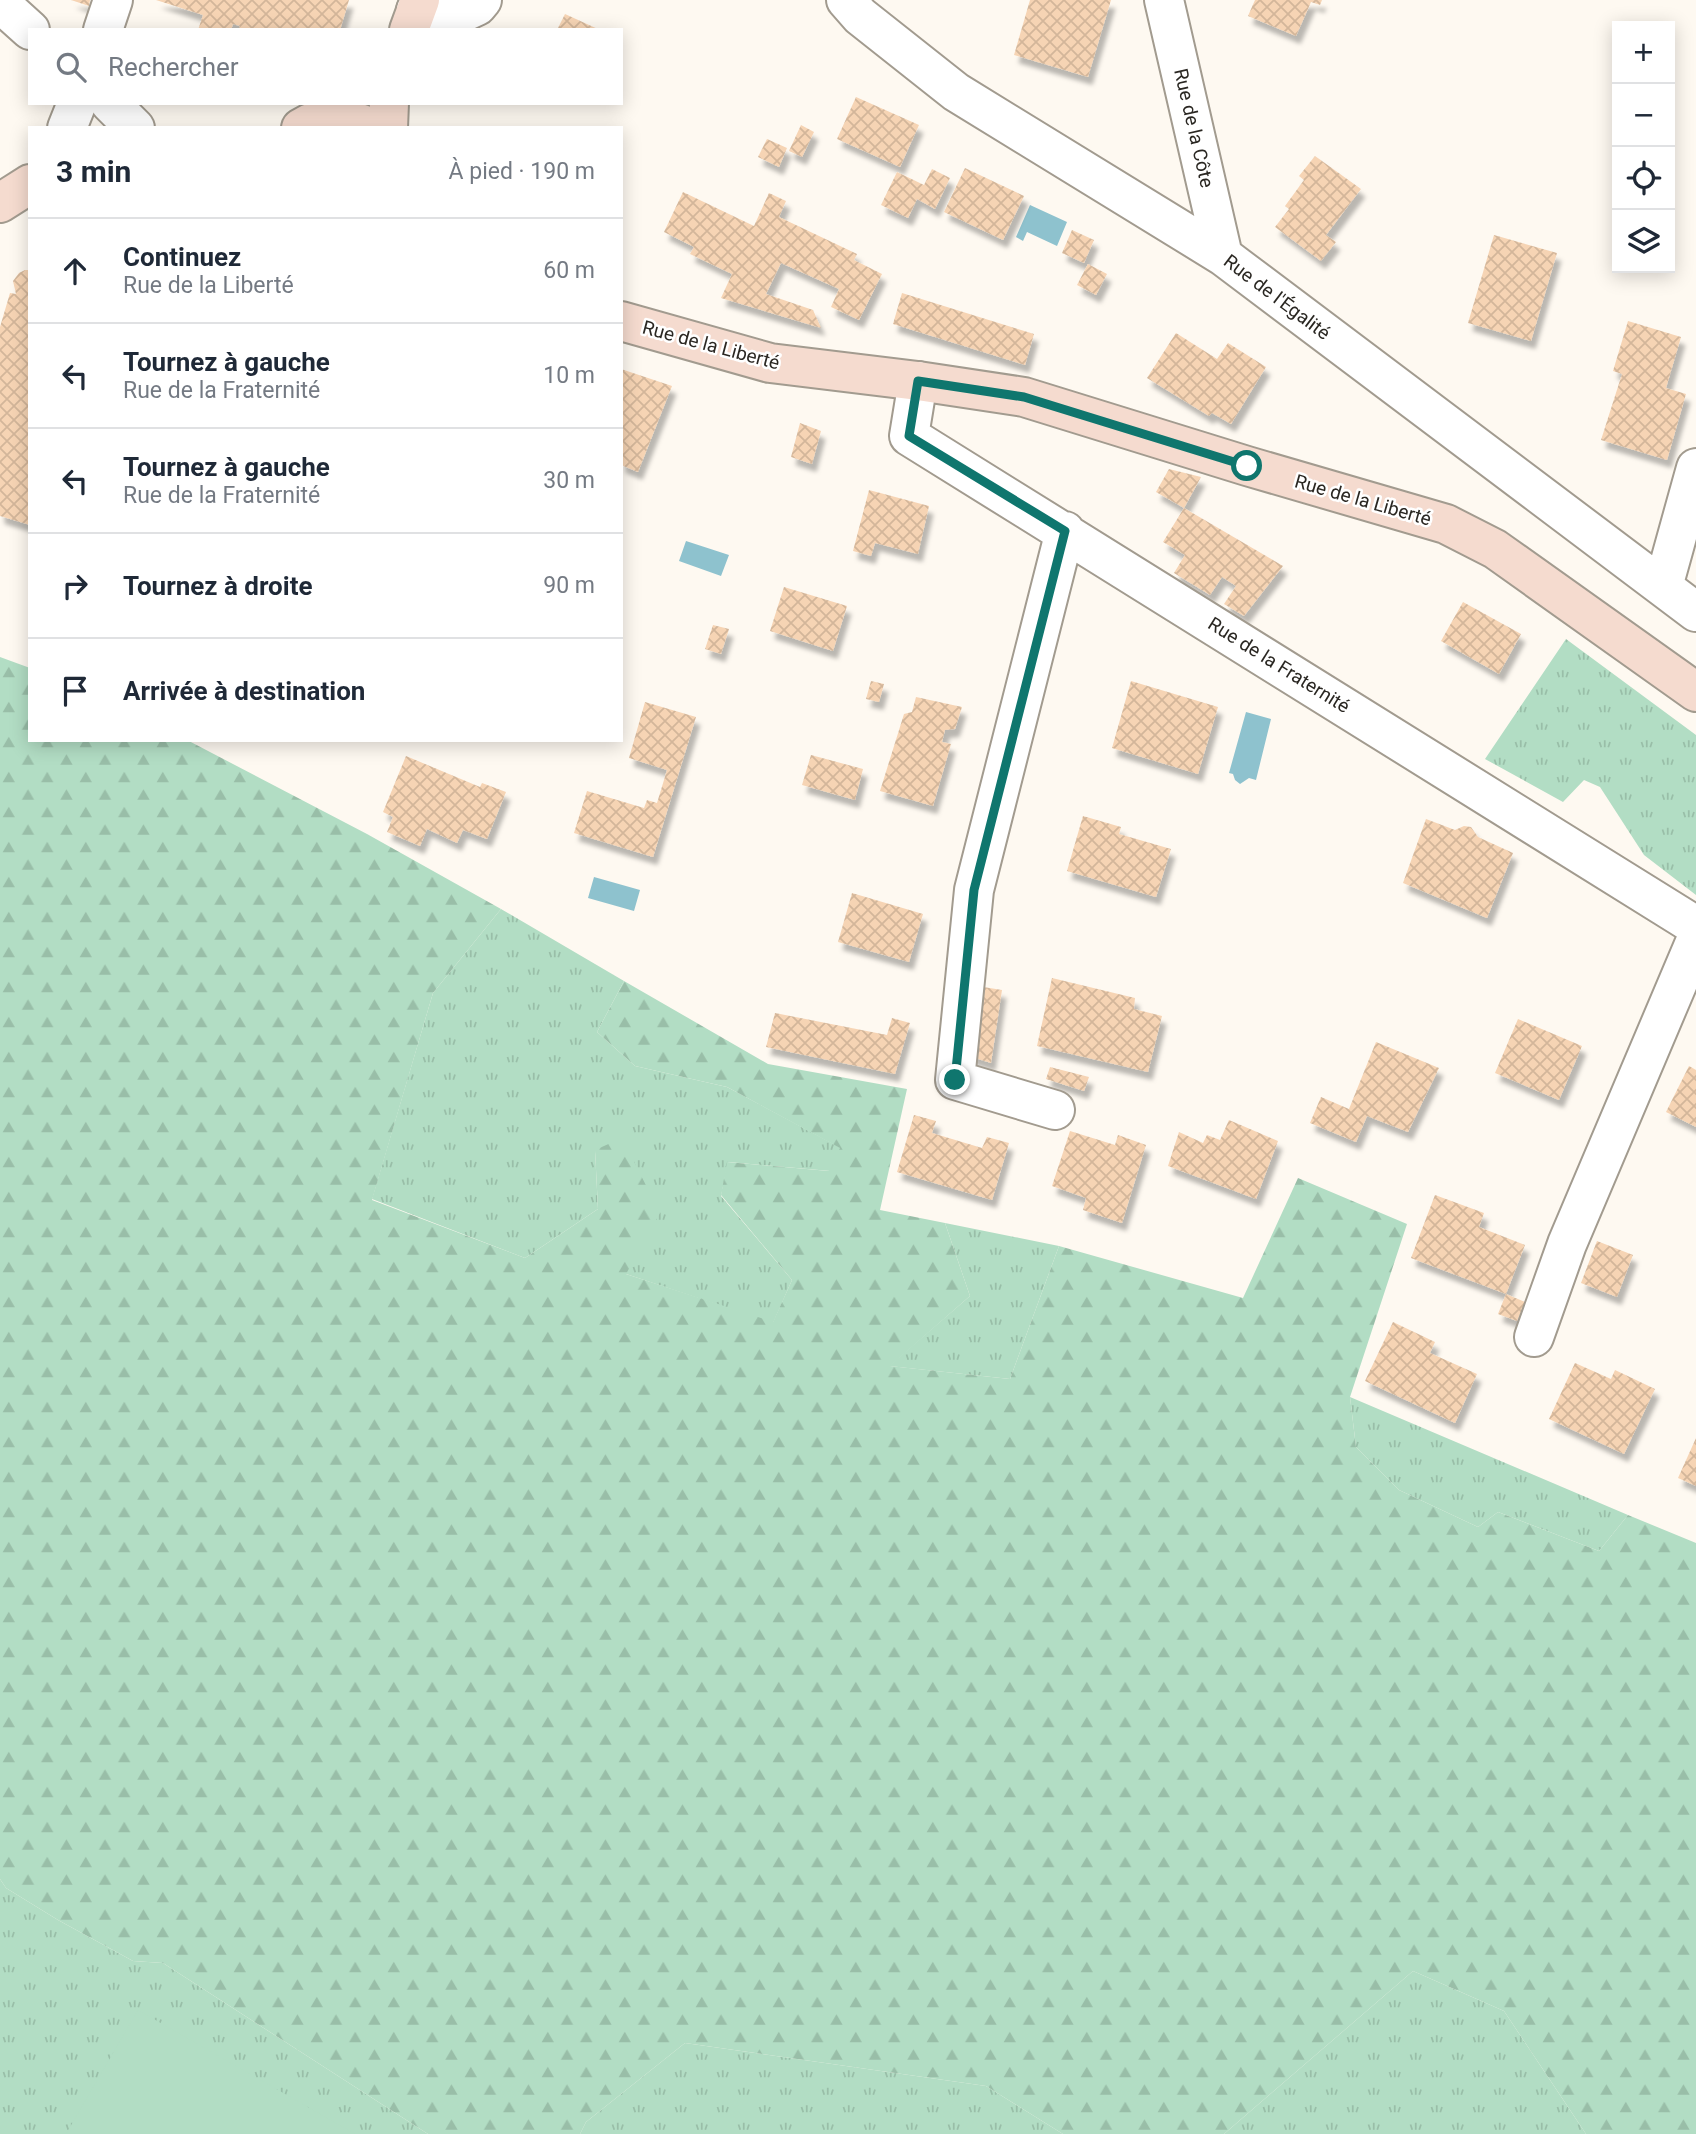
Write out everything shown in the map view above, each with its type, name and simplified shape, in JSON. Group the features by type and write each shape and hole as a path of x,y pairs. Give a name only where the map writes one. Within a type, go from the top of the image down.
{"street":[{"path":"104,28 113,0"},
{"path":"415,13 447,20 477,6 482,0"},
{"name":"Rue de l'Égalité","path":"846,0 860,16 956,92 1223,256 1696,612"},
{"name":"Rue de la Côte","path":"1164,0 1223,256"},
{"path":"0,3 28,28"},
{"path":"68,126 76,105"},
{"path":"112,105 133,126"},
{"path":"388,126 389,105"},
{"path":"304,126 312,121 354,116"},
{"path":"0,203 28,185"},
{"name":"Rue de la Liberté","path":"623,322 770,363 1024,397 1446,524 1495,549 1696,692"},
{"name":"Rue de la Fraternité","path":"918,381 909,436 1696,926"},
{"path":"1663,587 1696,468"},
{"path":"1055,1110 955,1080 974,890 1065,531"},
{"path":"1534,1336 1567,1244 1696,940"}],"green space":[{"path":"1566,639 1696,735 1696,895 1644,855 1600,787 1584,780 1563,802 1485,759"},
{"path":"0,657 28,667 28,742 191,742 367,834 501,909 433,993 372,1200 525,1258 598,1209 595,1150 622,1138 660,1213 626,1274 773,1322 792,1280 721,1195 727,1162 829,1171 840,1148 727,1087 635,1066 597,1032 624,981 768,1064 907,1089 880,1210 945,1223 970,1296 890,1366 1010,1379 1059,1246 1243,1298 1298,1178 1407,1224 1350,1397 1356,1447 1399,1490 1478,1527 1498,1512 1599,1551 1628,1515 1696,1543 1696,2134 1586,2134 1504,2011 1413,1971 1224,2134 1063,2134 986,2086 685,2043 586,2122 580,2134 428,2134 163,1963 133,1961 6,1888 0,1879"},
{"path":"501,909 624,981 597,1032 635,1066 727,1087 841,1148 830,1171 728,1162 721,1196 792,1280 773,1323 626,1274 595,1150 598,1209 525,1258 372,1199 433,993"},
{"path":"945,1223 1059,1246 1010,1379 889,1366 970,1296"},
{"path":"1350,1397 1628,1515 1599,1551 1498,1512 1478,1527 1399,1490 1356,1447"},
{"path":"0,1879 6,1888 133,1961 163,1963 428,2134 0,2134"},
{"path":"1413,1971 1504,2011 1586,2134 1224,2134"},
{"path":"138,2010 355,2134 66,2134"},
{"path":"685,2043 986,2086 1063,2134 580,2134 586,2122"}],"water":[{"path":"1030,205 1067,222 1057,246 1027,232 1023,241 1016,237"},
{"path":"686,541 729,555 721,576 679,561"},
{"path":"1246,712 1271,719 1256,780 1249,778 1240,784 1233,774 1229,773"},
{"path":"594,877 640,890 634,911 588,898"}],"building":[{"path":"71,0 90,0 89,6"},
{"path":"156,0 349,0 341,28 239,28 240,26 233,24 232,28 199,28 203,15"},
{"path":"1030,0 1111,0 1088,77 1014,55"},
{"path":"1255,0 1322,0 1320,5 1311,2 1296,36 1248,16"},
{"path":"565,14 596,28 558,28"},
{"path":"856,97 919,125 900,167 837,139"},
{"path":"801,125 814,132 802,157 789,151"},
{"path":"767,139 787,148 779,167 758,157"},
{"path":"1315,156 1361,189 1326,235 1336,242 1321,261 1275,227 1289,209 1285,206 1304,180 1299,176"},
{"path":"965,168 1024,196 1003,240 944,212"},
{"path":"932,169 950,178 935,209 917,199 908,218 881,205 897,172 924,185"},
{"path":"683,192 754,226 769,193 786,201 779,217 857,254 854,260 882,274 859,320 831,307 839,289 781,263 766,294 813,310 821,328 721,298 732,274 690,254 694,247 664,232"},
{"path":"1072,230 1094,240 1084,263 1062,253"},
{"path":"1494,235 1557,253 1531,341 1468,323"},
{"path":"1088,264 1107,274 1096,295 1077,285"},
{"path":"28,270 28,524 0,516 0,327 10,293 16,294 13,281 19,273"},
{"path":"902,293 1034,334 1025,365 893,324"},
{"path":"1628,321 1681,337 1666,388 1686,394 1667,460 1601,440 1622,374 1613,371"},
{"path":"1176,333 1217,359 1228,343 1266,367 1231,424 1212,413 1209,416 1147,378"},
{"path":"623,370 672,386 638,472 623,466"},
{"path":"800,423 821,431 812,464 791,457"},
{"path":"1169,469 1201,477 1184,508 1156,492"},
{"path":"869,490 929,506 918,554 875,543 871,556 853,551"},
{"path":"1184,508 1283,566 1244,616 1224,604 1236,586 1222,577 1210,595 1174,573 1185,555 1163,542"},
{"path":"784,587 847,606 833,651 770,631"},
{"path":"1463,602 1521,634 1499,674 1441,641"},
{"path":"713,625 729,629 721,654 705,649"},
{"path":"871,681 884,684 879,702 866,699"},
{"path":"1131,681 1218,707 1198,774 1112,748"},
{"path":"916,697 962,707 955,729 945,730 942,742 951,744 933,806 880,791 904,714 912,712"},
{"path":"645,702 696,717 653,857 574,833 587,791 644,808 647,800 657,803 667,770 629,758"},
{"path":"811,755 863,769 855,800 802,785"},
{"path":"406,756 480,787 482,783 506,792 487,839 463,830 457,843 427,829 420,846 387,832 393,817 383,812"},
{"path":"1083,816 1121,827 1119,834 1171,849 1156,897 1067,871"},
{"path":"1426,819 1455,830 1464,826 1471,827 1478,837 1513,853 1487,918 1403,883"},
{"path":"852,893 923,914 909,962 838,942"},
{"path":"1052,978 1135,998 1134,1009 1162,1016 1148,1072 1037,1046"},
{"path":"971,985 1002,990 991,1063 962,1054"},
{"path":"775,1013 887,1035 892,1018 910,1023 895,1074 766,1047"},
{"path":"1518,1019 1582,1046 1559,1100 1495,1073"},
{"path":"1376,1042 1439,1068 1408,1132 1367,1116 1356,1142 1310,1123 1321,1097 1349,1109"},
{"path":"1689,1066 1696,1070 1696,1127 1666,1112"},
{"path":"1050,1067 1089,1077 1084,1091 1046,1079"},
{"path":"914,1115 936,1121 932,1133 982,1148 987,1137 1009,1143 992,1200 897,1172"},
{"path":"1229,1120 1278,1141 1256,1199 1168,1166 1179,1132 1203,1143 1207,1135 1220,1140"},
{"path":"1070,1131 1115,1145 1118,1135 1146,1145 1122,1223 1083,1210 1086,1198 1052,1186"},
{"path":"1435,1195 1484,1213 1479,1227 1525,1245 1506,1294 1411,1258"},
{"path":"1597,1241 1633,1255 1617,1297 1581,1283"},
{"path":"1506,1294 1525,1302 1517,1321 1498,1314"},
{"path":"1393,1322 1435,1342 1430,1353 1477,1374 1455,1423 1365,1381"},
{"path":"1575,1363 1611,1379 1615,1370 1655,1389 1624,1454 1549,1419"},
{"path":"1696,1438 1696,1486 1678,1478"}],"route":[{"path":"955,1080 974,890 1065,531 909,436 918,381 1024,397 1247,466"}]}
